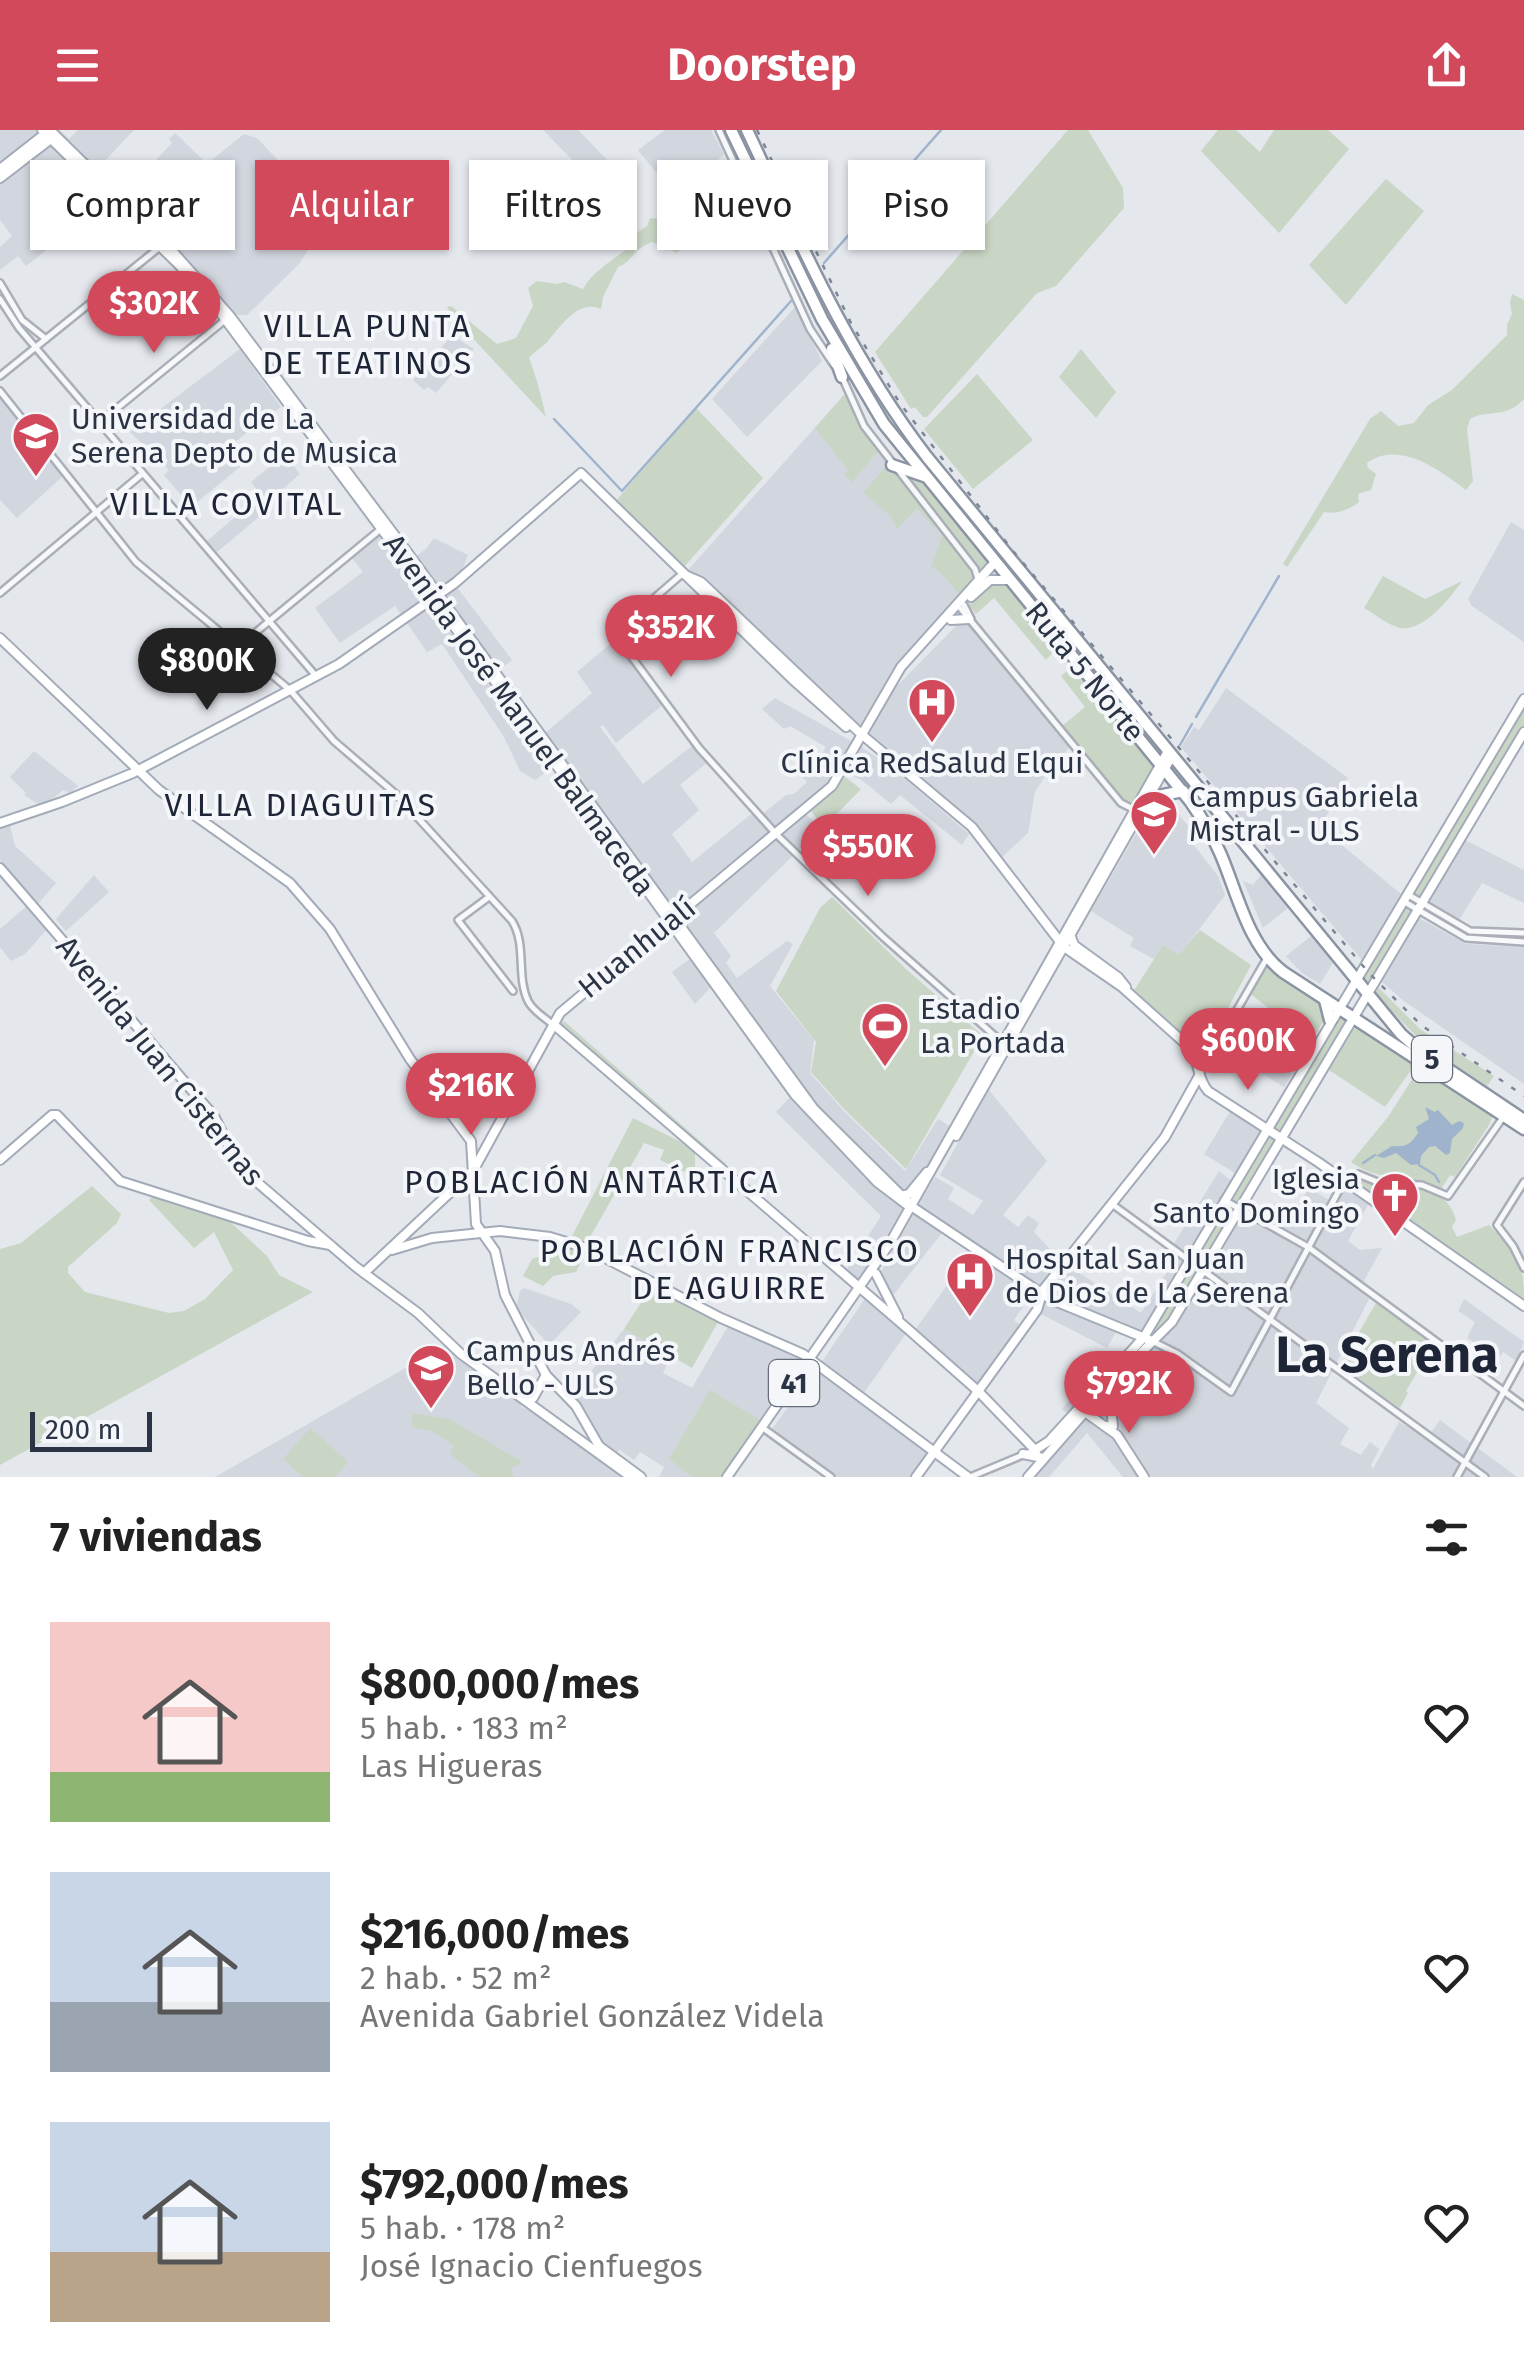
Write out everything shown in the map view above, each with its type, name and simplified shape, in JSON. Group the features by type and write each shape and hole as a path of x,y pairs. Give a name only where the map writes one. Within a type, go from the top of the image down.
{"highway":[{"name":"Ruta 5 Norte","path":"731,130 822,319 876,413 1179,787 1213,837 1267,958 1283,972 1506,1113 1524,1120"},
{"name":"Ruta 5 Norte","path":"748,130 828,300 864,365 918,445 1409,1042 1524,1129"},
{"path":"822,319 842,377"},
{"path":"892,464 925,476"},
{"path":"995,562 1005,559 1015,564"},
{"path":"1142,741 1150,742 1155,735"},
{"path":"1148,798 1179,787 1178,773 1185,772"},
{"path":"1321,996 1329,1008 1330,1020"},
{"path":"1348,1029 1367,1025"}],"main road":[{"path":"0,178 49,133"},
{"name":"Avenida José Manuel Balmaceda","path":"49,133 76,160"},
{"path":"0,170 14,163"},
{"name":"Avenida José Manuel Balmaceda","path":"167,250 228,318 405,550 437,598"},
{"name":"Avenida José Manuel Balmaceda","path":"228,318 814,1109 899,1198 1065,1308 1148,1339"},
{"path":"0,823 138,770 316,676 437,598 580,473 685,574 701,582 860,736 976,831 1062,944 1170,1027 1196,1056 1210,1056"},
{"path":"382,528 389,530 405,550"},
{"name":"Huanhualí","path":"363,1270 474,1171 553,1024 570,1003 832,786 907,659 995,562"},
{"name":"Huanhualí","path":"889,684 988,580 1010,581"},
{"path":"951,620 970,620"},
{"path":"0,638 138,770 298,890 330,928 410,1059 472,1144 474,1217 498,1260"},
{"path":"1148,1339 1266,1128 1524,699"},
{"path":"1028,1477 1148,1339 1172,1322 1524,732"},
{"name":"41","path":"729,1477 862,1290 1170,753"},
{"name":"41","path":"1062,944 1070,936 1133,815 1148,798 1162,766"},
{"path":"1433,851 1448,860"},
{"name":"Avenida Juan Cisternas","path":"0,868 214,1116 242,1168 418,1313 460,1354 631,1477"},
{"path":"1043,920 1056,928 1070,924"},
{"path":"1070,936 1076,946 1118,977 1131,995"},
{"path":"553,1024 978,1391 1042,1458"},
{"name":"41","path":"862,1290 876,1274 1005,1045"},
{"path":"1196,1056 1199,1076 1208,1090"},
{"path":"916,1477 1039,1307 1041,1293 1170,1130 1199,1076"},
{"path":"1194,1086 1208,1090 1266,1128 1283,1134 1524,1306"},
{"path":"0,1160 56,1115 120,1181 308,1241 330,1244"},
{"path":"472,1144 486,1148 490,1143"},
{"path":"721,1169 728,1160"},
{"path":"904,1218 899,1198 908,1194 934,1166"},
{"path":"500,1231 498,1260 505,1296 546,1375 576,1406 599,1446 642,1477"},
{"path":"386,1252 432,1238 500,1231 550,1237 589,1249 811,1361 969,1477"},
{"path":"876,1274 903,1325"},
{"path":"526,1400 532,1398 546,1375"},
{"path":"535,1406 535,1400 548,1384 554,1384"},
{"path":"1088,1406 1095,1419 1117,1435 1144,1477"},
{"path":"1035,1450 1088,1406"},
{"path":"1095,1419 1094,1410 1102,1409"},
{"path":"1105,1426 1113,1426 1112,1416"},
{"path":"1023,1454 1042,1458"}],"street":[{"path":"720,130 810,329 842,377 859,419 977,570 976,584"},
{"path":"0,376 155,250"},
{"path":"0,284 22,320 46,339"},
{"path":"0,299 99,423 316,676"},
{"path":"99,423 228,318"},
{"path":"0,390 136,562 290,690 334,741 397,794 489,897 519,933 529,1005 553,1024"},
{"path":"0,594 142,474"},
{"path":"238,646 382,528"},
{"path":"685,574 677,576 614,633 699,748 776,834 882,938 1005,1045"},
{"path":"963,607 1096,775 1133,815"},
{"path":"489,897 458,920 513,991"},
{"path":"1405,897 1466,938 1524,942"},
{"path":"1420,907 1470,931 1524,933"},
{"path":"1199,1076 1267,958"},
{"path":"1148,1339 1178,1354 1231,1392 1344,1181 1357,1174 1384,1183 1422,1186 1448,1196 1506,1113"},
{"path":"1524,1182 1498,1223 1524,1268"},
{"path":"1224,1200 1308,1248 1524,1406"},
{"path":"1112,1204 1485,1477"},
{"path":"1457,1477 1524,1355"},
{"path":"764,1429 831,1477"},
{"path":"969,1477 1035,1450"}],"shaded area":[{"path":"0,130 59,130 69,139 78,130 134,130 106,160 30,160 30,250 46,250 26,266 18,256 0,270 0,247 12,236 0,220"},
{"path":"543,130 578,130 607,160 572,160"},
{"path":"665,130 711,130 724,154 718,160 657,160 657,173 638,150"},
{"path":"175,133 203,160 156,160 172,143 169,139"},
{"path":"244,134 257,138 278,160 255,160 255,250 308,250 300,263 247,315 233,315 177,250 235,250 235,160 213,159"},
{"path":"795,307 822,361 747,437 712,399"},
{"path":"452,335 474,349 436,393 428,387 424,390 413,380"},
{"path":"240,349 281,407 227,448 240,467 191,507 164,475 169,470 130,432"},
{"path":"844,395 888,464 973,568 961,596 892,671 859,728 703,578 688,570"},
{"path":"0,396 63,476 17,518 0,500"},
{"path":"284,455 300,474 269,501 272,506 217,552 207,541 261,495 251,482"},
{"path":"1511,522 1524,530 1524,642 1472,606 1468,599"},
{"path":"380,532 405,564 434,538 468,555 456,586 512,660 489,678 537,740 592,693 577,672 615,640 664,704 616,743 603,725 600,727 643,784 692,746 708,762 680,785 699,810 672,834 692,862 750,815 761,815 786,795 794,794 807,782 802,777 812,760 817,762 826,747 790,726 784,729 762,709 775,698 891,767 969,834 962,845 900,795 891,804 863,781 839,769 829,786 802,810 820,829 714,933 731,956 726,963 737,978 787,941 793,944 770,986 814,1040 810,1073 905,1171 938,1119 951,1127 860,1280 845,1272 881,1216 776,1112 793,1094 712,986 695,1004 672,972 702,950 565,759 535,780 520,771 504,737 442,644 427,652 395,606 340,643 315,608 363,572 351,557"},
{"path":"960,622 970,622 1069,748 1035,792 1028,833 1000,859 978,827 870,733 893,690"},
{"path":"1226,688 1348,778 1320,827 1401,894 1362,960 1181,747 1194,727 1199,730"},
{"path":"34,751 78,786 70,793 63,790 43,807 24,795 10,777"},
{"name":"Campus Gabriela Mistral - ULS","path":"1165,799 1197,836 1193,844 1218,876 1225,895 1179,956 1163,945 1154,959 1130,946 1134,938 1091,911 1155,801"},
{"path":"10,825 15,846 56,883 38,904 0,860 0,828"},
{"path":"1465,840 1524,870 1524,903 1482,883 1459,920 1429,903"},
{"path":"1264,871 1293,904 1263,928 1243,881 1253,885"},
{"path":"94,875 109,892 66,931 56,919"},
{"path":"27,906 47,929 25,954 11,961 0,947 0,929"},
{"path":"1419,918 1466,944 1524,947 1524,1084 1382,982"},
{"path":"1315,933 1338,960 1320,984 1286,956"},
{"path":"1245,1007 1312,1043 1284,1087 1219,1047"},
{"path":"988,1089 1047,1161 1003,1215 1018,1227 1028,1215 1039,1223 1034,1232 1061,1261 1141,1313 1181,1250 1173,1245 1219,1171 1234,1183 1155,1341 1173,1324 1245,1206 1266,1217 1275,1203 1293,1213 1309,1188 1334,1203 1344,1185 1369,1203 1348,1241 1360,1250 1382,1248 1359,1290 1369,1299 1316,1403 1349,1428 1340,1444 1361,1455 1370,1442 1379,1449 1371,1465 1373,1469 1399,1422 1427,1438 1440,1420 1517,1477 1123,1477 1087,1433 1049,1477 1030,1477 1077,1422 1062,1409 1103,1359 1114,1368 1139,1339 1117,1330 1107,1348 1041,1314 1041,1290 948,1225 891,1298 880,1273 935,1177 954,1188 948,1199 973,1215 983,1201 940,1175"},
{"path":"1231,1110 1262,1129 1235,1173 1204,1154"},
{"name":"Hospital San Juan de Dios de La Serena","path":"971,1252 1032,1294 1014,1320 1023,1328 979,1387 915,1330"},
{"path":"524,1288 571,1304 581,1312 549,1345 516,1308"},
{"path":"866,1297 907,1332 863,1394 821,1363"},
{"path":"1464,1299 1524,1342 1516,1361 1503,1352 1499,1357 1467,1338 1475,1322 1458,1311"},
{"path":"728,1326 797,1354 808,1363 724,1477 659,1477 664,1467 640,1452 634,1460 620,1450 615,1454 607,1449 572,1396 624,1329 671,1356 663,1373 692,1388"},
{"name":"Campus Andrés Bello - ULS","path":"444,1346 522,1403 521,1407 540,1415 622,1477 215,1477"},
{"path":"816,1369 931,1451 913,1477 837,1477 772,1429"}],"green space":[{"path":"1068,130 1088,130 1123,188 1124,208 1056,286 1037,293 923,417 915,407 911,409 875,352 964,250 985,250 985,225"},
{"path":"1218,130 1236,130 1260,152 1274,130 1328,130 1349,149 1279,233 1201,151"},
{"path":"1386,179 1424,211 1346,305 1309,265"},
{"path":"650,218 657,219 657,244 652,242 640,248 618,267 601,309 578,311 529,358 546,417 447,307 451,306 497,344 516,338 533,306 528,288 537,281 564,282 583,289 594,274 624,250 637,250 637,233 647,226"},
{"path":"1512,294 1524,300 1524,399 1503,412 1470,419 1467,429 1473,481 1466,490 1418,460 1379,457 1367,463 1376,474 1371,490 1358,494 1359,502 1347,509 1324,512 1287,567 1283,564 1370,419 1381,411 1398,426 1414,423 1428,405 1452,390 1507,335"},
{"path":"1081,349 1116,392 1096,418 1059,377"},
{"path":"977,374 1033,440 973,489 924,429"},
{"path":"844,395 878,451 852,482 844,475 848,470 815,428"},
{"path":"696,408 763,478 683,568 615,502"},
{"path":"888,464 935,523 935,529 917,508 897,529 891,516 863,493"},
{"path":"898,468 921,479 989,561 981,572"},
{"path":"943,533 973,568 973,581 961,596 931,567"},
{"path":"1383,576 1425,599 1462,581 1427,619 1400,628 1364,608"},
{"path":"994,582 1007,584 1057,648 1046,660 994,598 976,614 969,605"},
{"path":"1072,667 1153,761 1155,769 1133,808 1124,806 1061,727 1085,707 1061,676"},
{"path":"1524,701 1524,729 1370,988 1360,977"},
{"path":"845,777 861,789 824,827 811,811"},
{"name":"Estadio La Portada","path":"832,897 983,1036 906,1169 811,1072 816,1042 776,991 820,908"},
{"path":"1200,930 1251,965 1203,1055 1182,1032 1133,992 1163,945 1179,955"},
{"path":"1265,964 1321,1003 1326,1017 1311,1042 1248,992"},
{"path":"1379,988 1420,1029 1494,1076 1487,1086 1424,1044 1375,994"},
{"path":"1339,1011 1350,1018 1167,1325 1150,1338 1146,1336"},
{"path":"564,1021 726,1164 722,1167 559,1025"},
{"path":"1365,1027 1418,1060 1385,1107 1329,1070 1354,1029"},
{"path":"1421,1065 1494,1113 1455,1177 1450,1175 1441,1189 1373,1173 1351,1162 1388,1117"},
{"path":"633,1118 695,1149 695,1172 692,1175 660,1160 664,1150 644,1143 586,1244 570,1240"},
{"path":"1360,1179 1416,1188 1441,1197 1456,1220 1452,1227 1457,1237 1489,1225 1516,1257 1524,1299 1358,1185"},
{"path":"92,1186 121,1214 117,1223 68,1267 68,1273 85,1292 169,1313 184,1311 205,1299 233,1270 214,1232 194,1248 149,1200 153,1196 227,1219 267,1256 279,1275 313,1292 0,1465 0,1249 21,1243"},
{"path":"568,1243 588,1249 576,1272 553,1276 543,1286 523,1276 532,1259"},
{"path":"651,1287 718,1322 692,1368 624,1329"},
{"path":"1376,1303 1433,1345 1400,1408 1340,1365"},
{"path":"710,1390 763,1422 722,1477 692,1477 669,1459"},
{"path":"412,1413 449,1419 521,1461 511,1467 514,1477 479,1477 450,1454 454,1446 432,1431 412,1427"},
{"path":"310,1428 348,1462 335,1477 303,1477 283,1459"}],"water":[{"path":"1425,1107 1438,1110 1452,1125 1464,1123 1452,1139 1450,1153 1446,1155 1435,1146 1429,1147 1420,1164 1411,1165 1396,1153 1384,1158 1376,1156 1413,1140 1418,1133 1416,1127 1429,1119"}],"waterway":[{"path":"824,263 941,130"},
{"path":"554,419 622,491 791,301"},
{"path":"1196,717 1279,576"},
{"path":"1180,745 1192,724"},
{"path":"1363,1163 1375,1155"},
{"path":"1419,1165 1439,1182"}],"railway":[{"path":"757,130 851,323 899,402 1013,551 1369,973 1421,1025 1524,1096"}],"place":[{"name":"Universidad de La Serena Depto de Musica","path":"36,478"},
{"name":"Clínica RedSalud Elqui","path":"932,744"},
{"name":"Campus Gabriela Mistral - ULS","path":"1154,856"},
{"name":"Estadio La Portada","path":"885,1068"},
{"name":"Iglesia Santo Domingo","path":"1395,1238"},
{"name":"Hospital San Juan de Dios de La Serena","path":"970,1318"},
{"name":"Campus Andrés Bello - ULS","path":"431,1410"}],"district":[{"name":"VILLA PUNTA DE TEATINOS","path":"368,344"},
{"name":"VILLA COVITAL","path":"227,504"},
{"name":"VILLA DIAGUITAS","path":"301,805"},
{"name":"POBLACIÓN ANTÁRTICA","path":"592,1182"},
{"name":"POBLACIÓN FRANCISCO DE AGUIRRE","path":"730,1270"},
{"name":"La Serena","path":"1387,1355"}]}
